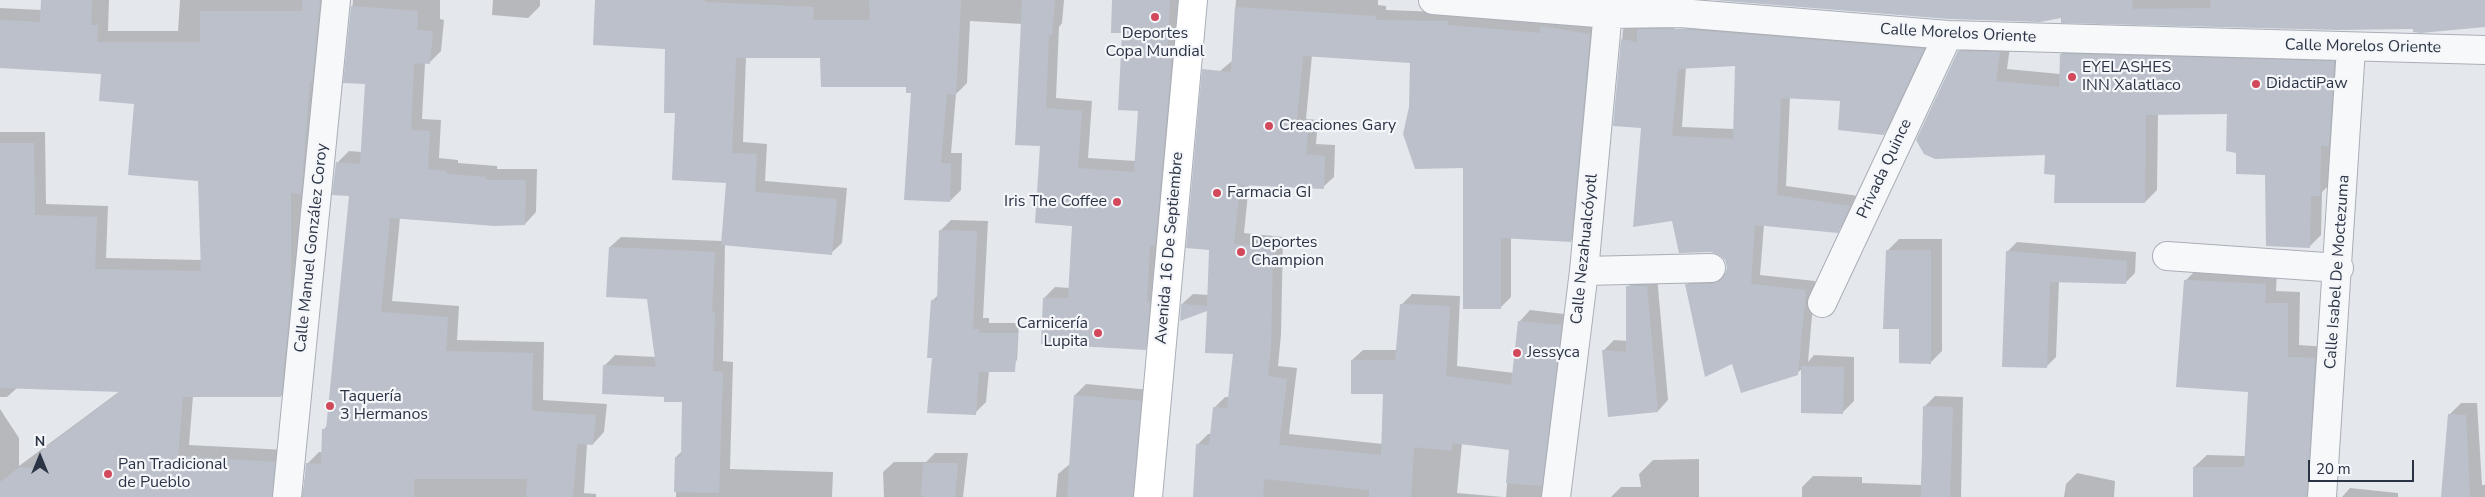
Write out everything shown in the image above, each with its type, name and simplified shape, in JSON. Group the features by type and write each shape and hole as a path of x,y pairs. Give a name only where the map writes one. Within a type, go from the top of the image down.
{"main road":[{"name":"Avenida 16 De Septiembre","path":"1148,497 1193,0"}],"street":[{"name":"Calle Manuel González Coroy","path":"288,497 336,0"},
{"name":"Calle Morelos Oriente","path":"1433,0 1609,7 1683,7 1948,36 2485,50"},
{"name":"Calle Nezahualcóyotl","path":"1556,497 1584,271 1609,7"},
{"name":"Privada Quince","path":"1822,303 1948,36"},
{"name":"Calle Isabel De Moctezuma","path":"2322,497 2339,268 2351,48"},
{"path":"2168,256 2339,268"},
{"path":"1584,271 1711,268"}],"building":[{"path":"41,0 92,0 91,25 98,25 97,42 200,42 200,11 302,11 302,0 320,0 312,82 310,81 301,194 291,193 291,294 281,397 183,397 178,456 275,462 272,497 0,497 0,482 20,467 41,469 41,451 120,392 0,388 0,143 34,143 35,215 97,217 95,269 201,271 198,181 128,175 134,104 99,101 101,74 0,68 0,20 40,22"},
{"path":"595,0 705,0 705,2 814,7 813,20 870,20 869,0 961,0 956,95 947,94 941,163 951,163 950,202 904,200 911,93 906,93 906,87 821,87 820,58 736,58 732,153 757,154 755,192 837,199 832,255 721,245 726,183 672,180 675,113 664,113 665,49 593,45"},
{"path":"1022,0 1055,0 1052,35 1049,35 1046,108 1082,111 1078,168 1134,172 1138,111 1118,110 1122,33 1111,33 1112,0 1170,0 1167,58 1171,58 1171,67 1155,245 1150,245 1147,302 1150,302 1146,350 1041,344 1043,298 1068,298 1072,226 1035,223 1040,146 1015,145"},
{"path":"1713,0 2132,0 2133,9 2211,8 2210,0 2485,0 2485,27 2421,33 2413,32 2413,29 2338,30 2061,23 2061,18 2040,22 1949,19"},
{"path":"351,6 418,11 417,30 433,31 430,64 414,63 411,130 430,131 428,169 447,171 447,174 486,177 486,180 526,180 525,225 495,226 390,218 381,312 448,317 446,351 533,353 532,411 596,415 593,445 577,444 573,497 526,497 527,479 414,479 414,497 303,497 306,463 321,464 322,429 326,429 349,196 332,195 336,162 360,164 365,84 343,83"},
{"path":"1235,7 1376,16 1375,20 1448,21 1448,25 1541,33 1540,26 1590,34 1571,242 1501,238 1501,309 1463,309 1463,168 1415,169 1403,134 1409,107 1410,63 1303,56 1296,129 1308,130 1306,154 1325,156 1324,189 1240,185 1234,244 1273,247 1271,346 1268,376 1287,379 1279,445 1381,455 1383,394 1351,394 1351,360 1395,360 1400,304 1450,306 1446,376 1511,385 1518,321 1562,325 1542,486 1506,483 1509,450 1452,443 1452,451 1414,447 1411,497 1369,497 1369,490 1264,479 1263,497 1193,497 1196,444 1209,445 1213,407 1227,408 1233,354 1205,353 1207,311 1180,321 1181,304 1207,306 1209,250 1186,248 1202,69 1231,72"},
{"path":"1637,29 1679,29 1924,49 1884,135 1838,130 1840,101 1781,98 1777,195 1850,206 1838,233 1755,225 1751,284 1806,290 1798,375 1741,393 1732,364 1705,377 1685,284 1711,284 1720,281 1725,275 1727,267 1725,260 1711,252 1679,253 1672,221 1633,227 1641,128 1613,126 1621,39 1637,42","holes":["1735,66 1733,139 1672,136 1678,69"]},
{"path":"1958,51 2000,52 1996,81 2059,87 2060,54 2334,61 2329,146 2321,146 2320,196 2311,196 2310,248 2266,246 2265,175 2236,174 2236,153 2226,151 2227,114 2146,115 2145,203 2054,203 2055,175 2044,174 2045,155 1935,159 1924,154 1916,140"},
{"path":"939,230 977,231 973,329 979,329 979,333 1018,333 1015,372 979,372 976,415 927,413 932,358 927,358 931,300 937,301"},
{"path":"609,247 715,252 712,312 715,313 713,371 723,372 719,493 674,492 675,457 681,457 682,402 664,402 664,397 602,394 603,365 656,367 647,299 606,297"},
{"path":"1886,250 1931,250 1931,364 1899,363 1899,329 1883,329"},
{"path":"2006,251 2127,261 2126,284 2050,282 2047,368 2002,367"},
{"path":"2184,280 2266,284 2265,303 2288,303 2288,357 2315,358 2307,497 2193,497 2193,467 2244,467 2248,392 2176,387"},
{"path":"1626,286 1647,286 1658,412 1608,417 1602,350 1626,352"},
{"path":"1801,366 1844,367 1843,414 1801,413"},
{"path":"1074,395 1141,401 1133,497 1067,497"},
{"path":"1923,406 1953,407 1950,497 1921,497"},
{"path":"2448,414 2466,415 2470,497 2441,497"},
{"path":"923,463 958,463 955,497 923,497 921,495"}],"place":[{"name":"Deportes Copa Mundial","path":"1155,17"},
{"name":"EYELASHES INN Xalatlaco","path":"2072,77"},
{"name":"DidactiPaw","path":"2256,84"},
{"name":"Creaciones Gary","path":"1269,126"},
{"name":"Farmacia GI","path":"1217,193"},
{"name":"Iris The Coffee","path":"1117,202"},
{"name":"Deportes Champion","path":"1241,252"},
{"name":"Carnicería Lupita","path":"1098,333"},
{"name":"Jessyca","path":"1517,353"},
{"name":"Taquería 3 Hermanos","path":"330,406"},
{"name":"Pan Tradicional de Pueblo","path":"108,474"}]}
